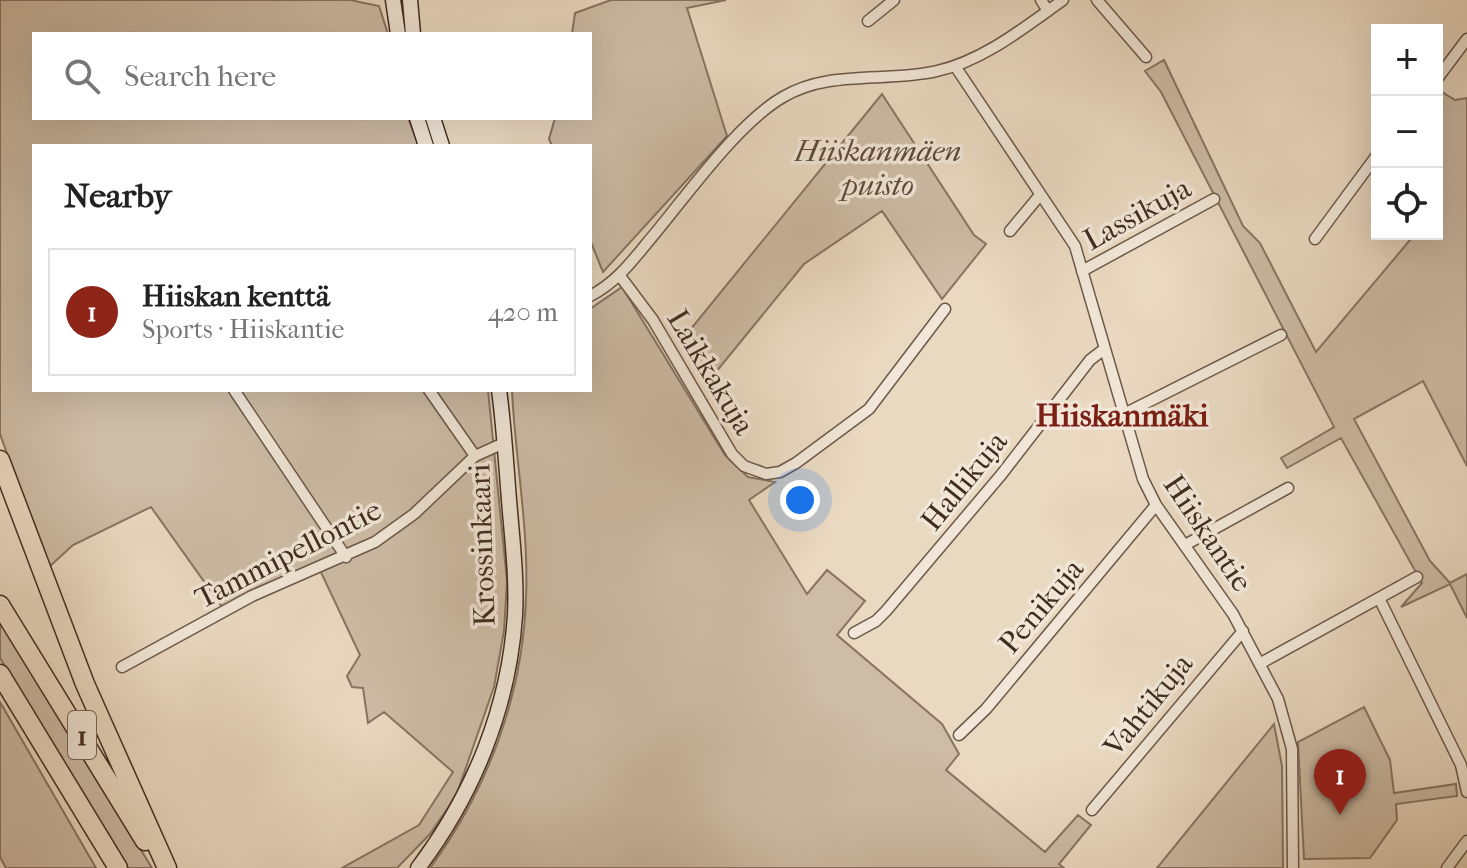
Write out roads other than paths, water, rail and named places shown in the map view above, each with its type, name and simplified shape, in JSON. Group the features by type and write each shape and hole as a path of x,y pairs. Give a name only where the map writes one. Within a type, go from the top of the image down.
{"highway":[{"path":"0,460 85,684 167,868"},
{"name":"1","path":"0,605 160,868"},
{"name":"1","path":"0,674 118,868"}],"street":[{"path":"393,0 398,32"},
{"path":"410,0 413,32"},
{"path":"868,21 894,0"},
{"path":"1041,0 1048,11"},
{"path":"592,295 620,276 732,144 781,97 834,80 917,74 955,66 1063,0"},
{"path":"1097,0 1146,57"},
{"path":"1443,71 1467,39"},
{"name":"Hiiskantie","path":"955,66 1069,235 1143,479 1156,505 1243,631 1284,715 1292,749 1293,868"},
{"path":"418,120 425,144"},
{"path":"434,120 441,144"},
{"path":"1315,239 1371,163"},
{"path":"1010,231 1040,195"},
{"name":"Lassikuja","path":"1082,271 1214,199"},
{"name":"Laikkakuja","path":"620,276 653,320 732,454 744,466 766,474 787,468 862,415 945,309"},
{"path":"1122,415 1281,335"},
{"name":"Hallikuja","path":"854,633 876,621 886,611 1001,475 1090,360 1103,350"},
{"path":"235,392 346,557"},
{"path":"430,392 475,456"},
{"name":"Krossinkaari","path":"418,868 449,823 474,776 505,683 515,592 499,392"},
{"name":"Tammipellontie","path":"122,667 252,596 375,542 414,514 475,456 504,443"},
{"path":"1185,545 1288,488"},
{"name":"Penikuja","path":"959,735 986,709 1156,505"},
{"path":"1261,663 1417,577"},
{"path":"1379,598 1465,774 1467,792"},
{"name":"Vahtikuja","path":"1092,810 1243,631"},
{"path":"1447,868 1467,841"}],"place":[{"name":"Hiiskan kenttä","path":"1340,815"}],"district":[{"name":"Hiiskanmäki","path":"1122,415"}],"park label":[{"name":"Hiiskanmäen puisto","path":"878,168"}]}
